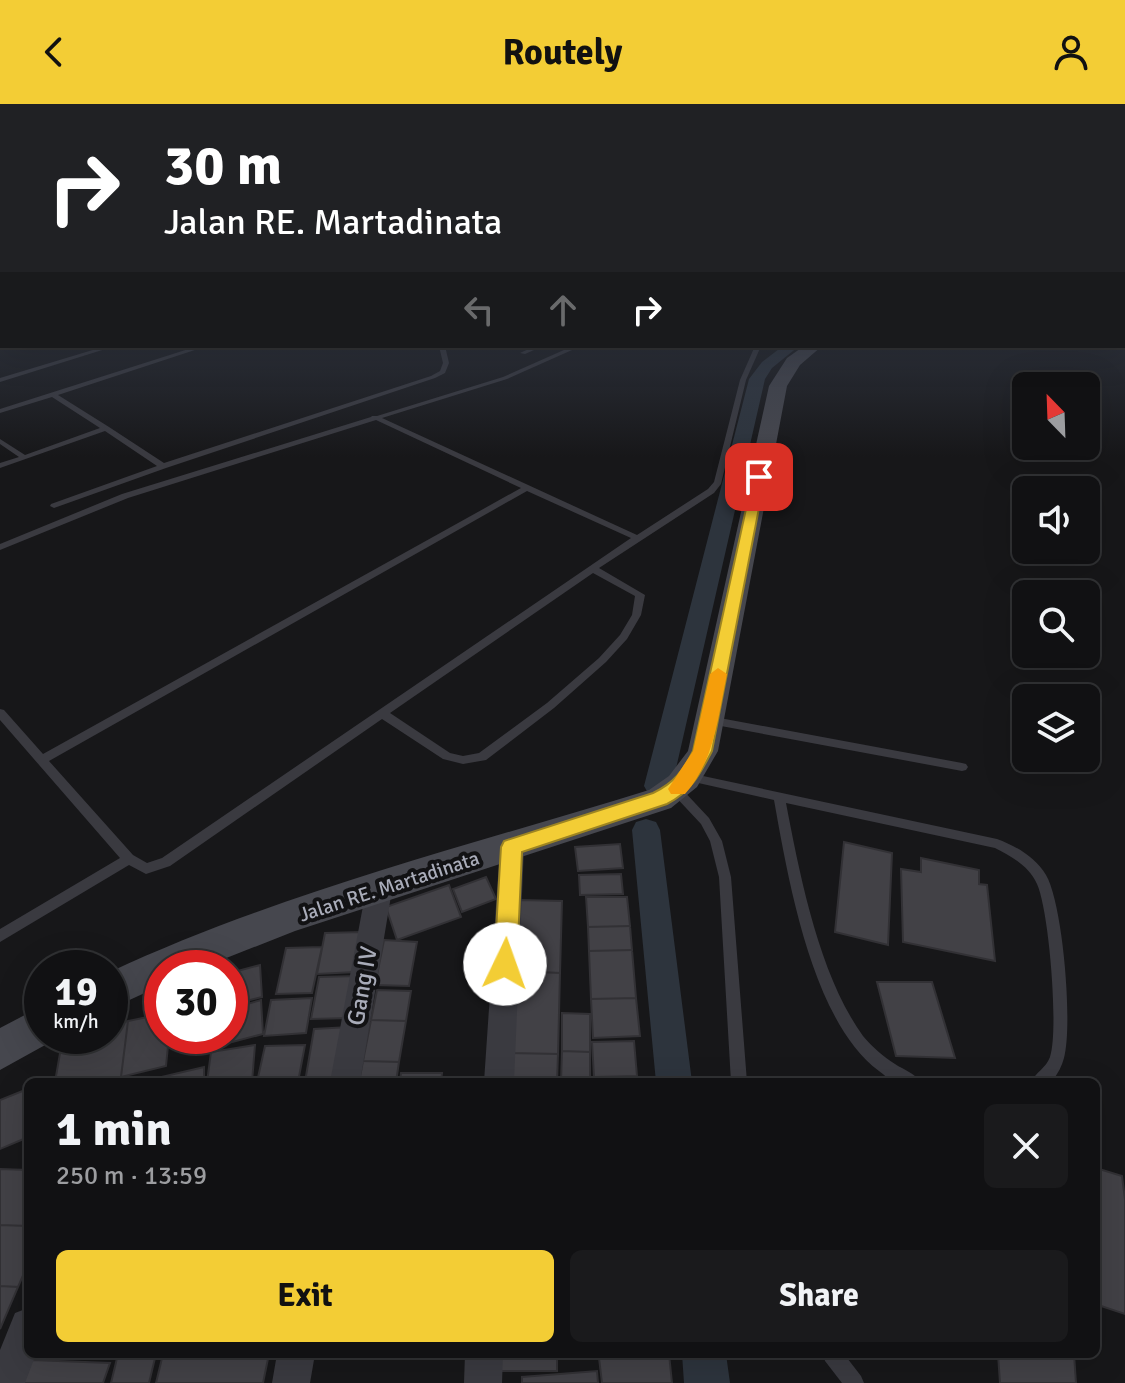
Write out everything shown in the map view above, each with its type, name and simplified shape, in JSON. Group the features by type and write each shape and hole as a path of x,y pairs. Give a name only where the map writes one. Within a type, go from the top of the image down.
{"main road":[{"path":"682,784 703,751 778,386 793,362 811,348"},
{"name":"Jalan RE. Martadinata","path":"128,982 164,965 289,917 660,799 682,784"},
{"path":"0,1050 24,1036"}],"street":[{"path":"499,1078 512,847"},
{"name":"Gang IV","path":"346,1078 379,890"},
{"path":"6,1383 24,1336"},
{"path":"291,1383 295,1358"},
{"path":"483,1383 484,1358"}],"lane":[{"path":"0,380 105,348"},
{"path":"0,411 198,348"},
{"path":"54,506 163,466 433,377 443,372 446,363 442,348"},
{"path":"523,353 535,348"},
{"path":"0,547 125,496 524,371 574,348"},
{"path":"0,713 129,859 146,869 166,862 637,538 703,497 718,482 743,380 757,348"},
{"path":"52,394 163,466"},
{"path":"374,417 637,538"},
{"path":"0,466 107,428"},
{"path":"0,441 24,457"},
{"path":"42,760 528,487"},
{"path":"383,714 447,756 463,760 482,757 591,671 623,639 638,617 640,595 593,569"},
{"path":"709,720 962,767"},
{"path":"682,784 779,797 997,844 1016,852 1032,865 1045,884 1057,940 1058,1056 1044,1078"},
{"path":"682,784 716,841 725,877 739,1078"},
{"path":"779,797 789,856 828,986 858,1041 887,1070 904,1078"},
{"path":"0,936 129,859"},
{"path":"835,1358 854,1383"}],"building":[{"path":"844,842 892,853 888,945 835,932"},
{"path":"620,844 623,868 578,871 575,847"},
{"path":"921,858 979,870 979,884 987,885 995,961 903,942 901,869 921,872"},
{"path":"621,874 623,894 580,895 579,875"},
{"path":"486,877 496,899 462,912 453,889"},
{"path":"449,885 461,917 397,940 386,907"},
{"path":"586,897 627,897 630,926 588,927"},
{"path":"520,900 562,901 560,973 516,971"},
{"path":"630,926 632,950 589,951 588,927"},
{"path":"362,932 356,972 317,974 325,933"},
{"path":"384,940 417,942 409,986 375,985"},
{"path":"322,947 312,993 276,994 286,948"},
{"path":"632,950 636,998 591,999 589,951"},
{"path":"260,965 262,997 248,1000 248,968"},
{"path":"516,971 560,973 558,1054 510,1053"},
{"path":"357,976 350,1018 311,1019 319,977"},
{"path":"877,982 932,982 955,1058 896,1056"},
{"path":"377,990 411,991 406,1021 371,1020"},
{"path":"312,998 306,1033 264,1036 271,1000"},
{"path":"636,998 640,1036 593,1038 591,999"},
{"path":"261,1000 263,1034 248,1038 248,1004"},
{"path":"562,1013 590,1014 590,1052 562,1051"},
{"path":"144,1018 144,1054 167,1054 166,1066 121,1077 124,1054 128,1054 128,1021"},
{"path":"371,1020 406,1021 399,1062 363,1061"},
{"path":"349,1027 342,1078 306,1078 314,1029"},
{"path":"634,1041 637,1076 594,1077 592,1042"},
{"path":"255,1045 252,1078 208,1078 211,1054 248,1054 248,1046"},
{"path":"305,1045 299,1078 258,1078 265,1046"},
{"path":"562,1051 590,1052 590,1078 561,1078"},
{"path":"510,1053 558,1054 557,1078 508,1078"},
{"path":"60,1054 124,1054 121,1077 56,1078"},
{"path":"363,1061 399,1062 397,1078 360,1078"},
{"path":"204,1067 204,1078 157,1078"},
{"path":"401,1073 442,1073 441,1078 400,1078"},
{"path":"24,1090 24,1139 0,1149 0,1100"},
{"path":"0,1169 24,1170 24,1226 0,1225"},
{"path":"1100,1169 1122,1176 1125,1199 1125,1314 1100,1306"},
{"path":"0,1225 24,1226 24,1273 18,1287 0,1286"},
{"path":"0,1286 18,1287 0,1329"},
{"path":"117,1358 155,1358 149,1383 111,1383"},
{"path":"162,1358 268,1358 263,1383 156,1383"},
{"path":"492,1358 557,1358 557,1371 491,1371"},
{"path":"599,1358 669,1358 672,1383 602,1383"},
{"path":"998,1358 1074,1358 1076,1383 1000,1383"},
{"path":"32,1360 110,1363 103,1383 23,1383"},
{"path":"597,1371 598,1383 522,1383 522,1377"}],"waterway":[{"path":"658,786 757,379 767,365 789,348"},
{"path":"646,830 674,1078"},
{"path":"704,1358 707,1383"}],"slow traffic":[{"path":"678,789 703,751 718,674"}],"route":[{"path":"505,964 512,847 660,799 676,790 688,777 703,751 759,477"}]}
